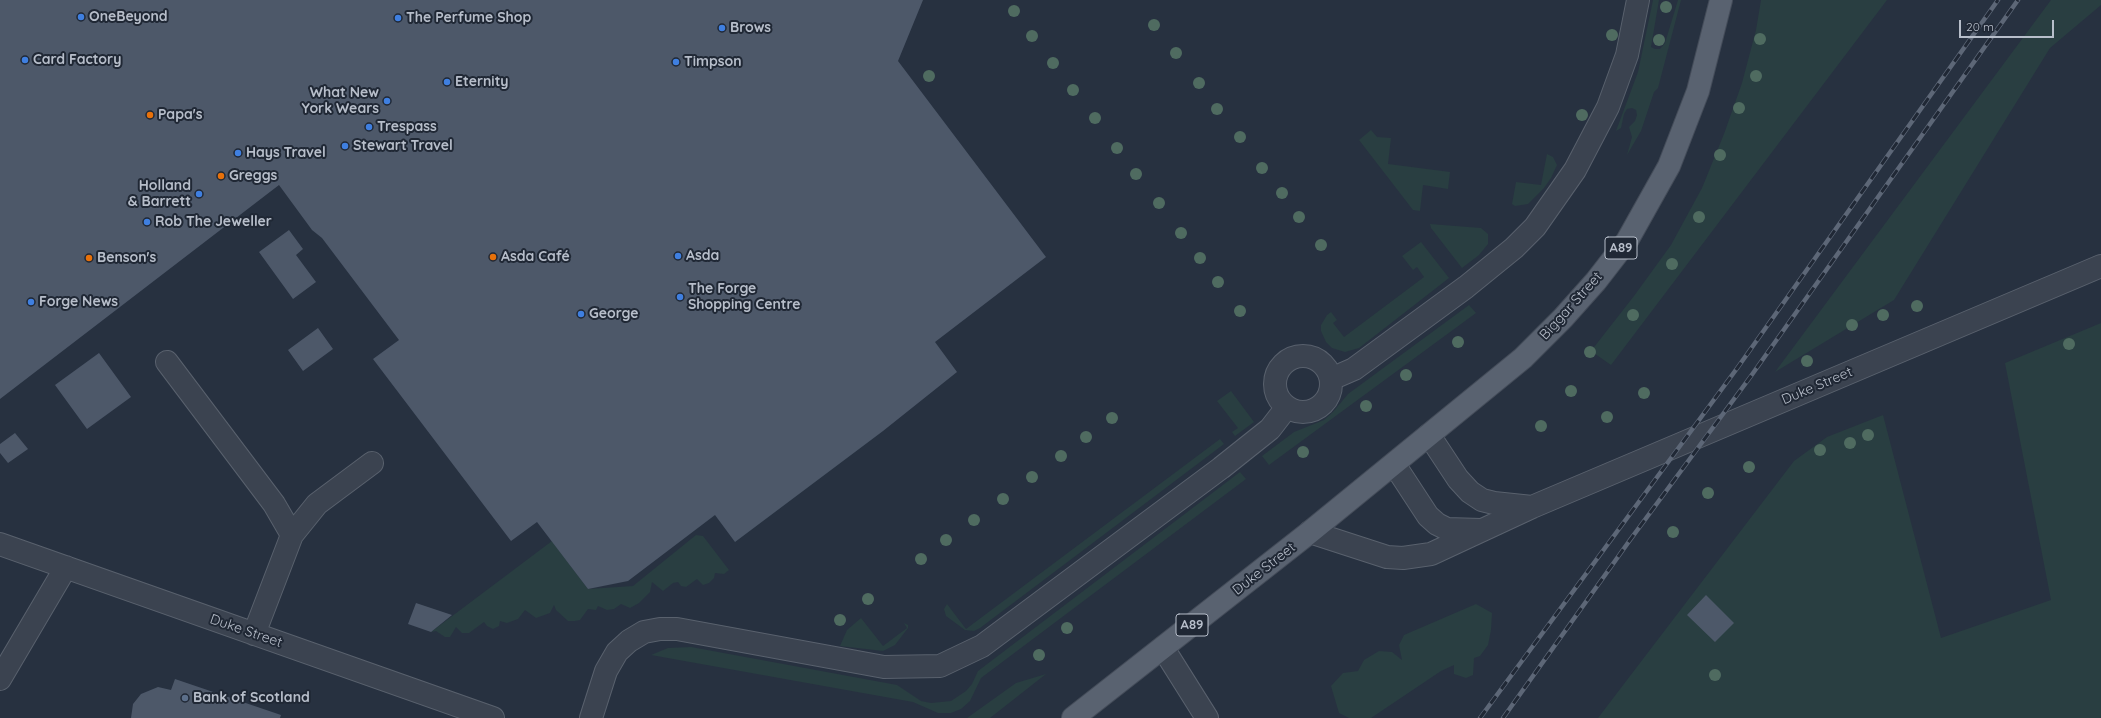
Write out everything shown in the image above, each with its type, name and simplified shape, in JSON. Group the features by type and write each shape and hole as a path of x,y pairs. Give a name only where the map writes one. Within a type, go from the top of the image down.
{"main road":[{"name":"Biggar Street","path":"1310,532 1524,358 1568,313 1627,241 1669,166 1685,127 1708,56 1720,0"},
{"name":"Duke Street","path":"1073,718 1310,532"}],"street":[{"path":"1331,380 1354,369 1466,287 1514,248 1535,227 1575,170 1608,107 1627,55 1638,0"},
{"name":"Duke Street","path":"1310,532 1373,554 1403,558 1431,554 1532,507 2101,266"},
{"path":"1300,355 1318,359 1325,365 1331,380 1331,392 1320,407 1311,412 1301,413 1287,407 1278,398 1274,380 1283,363 1300,355"},
{"path":"167,362 274,504 292,536"},
{"path":"591,718 606,671 617,652 629,641 644,632 660,629 677,629 884,667 940,666 982,646 1221,468 1270,429 1287,407"},
{"name":"Duke Street","path":"1429,435 1458,479 1470,492 1482,500 1494,503 1532,507"},
{"path":"254,634 292,536 317,504 372,463"},
{"name":"Duke Street","path":"1394,464 1428,516 1437,524 1447,529 1484,530"},
{"name":"Duke Street","path":"0,544 482,716"},
{"path":"0,679 66,567"},
{"path":"1163,648 1206,718"}],"green space":[{"path":"1653,0 1659,0 1651,47 1660,49 1665,43 1678,0 1681,0 1658,88 1654,92 1641,131 1627,155 1632,137 1629,127 1635,121 1637,115 1636,110 1632,108 1627,109 1624,114 1621,128 1616,131 1638,72"},
{"path":"1761,0 1887,0 1611,365 1591,351 1671,245 1702,188 1724,134 1742,83 1756,30"},
{"path":"2051,0 2101,0 2101,5 2050,48 1894,300 1775,372"},
{"path":"1371,130 1377,137 1391,138 1388,164 1450,172 1448,189 1423,185 1420,211 1413,210 1359,140"},
{"path":"1547,154 1553,157 1557,165 1551,178 1544,188 1528,204 1515,206 1512,204 1516,182 1541,185"},
{"path":"1430,224 1481,228 1488,234 1488,244 1479,255 1462,268 1431,228"},
{"path":"1421,242 1449,278 1359,348 1345,352 1332,348 1326,342 1321,331 1321,325 1327,315 1331,312 1337,320 1333,323 1344,337 1424,277 1417,267 1413,270 1402,256"},
{"path":"1469,305 1476,313 1269,465 1262,456 1294,432 1324,420 1348,394"},
{"path":"2101,323 2101,718 1598,718 1794,461 1827,437 1883,415 1941,638 2051,600 2005,363"},
{"path":"1231,391 1254,422 1235,436 1232,432 1238,428 1217,401"},
{"path":"1220,439 1224,444 980,628 974,631 965,630 946,616 944,609 947,604 966,629"},
{"path":"1240,472 1246,479 981,678 970,701 961,709 951,713 938,713 913,702 651,655 668,648 691,647 897,685 921,701 931,703 951,701 966,691 972,684 978,671"},
{"path":"696,535 703,536 729,570 724,574 715,573 714,578 709,583 703,585 697,579 686,587 681,586 678,582 673,583 663,591 652,582 650,592 639,603 630,608 621,604 614,609 607,610 598,606 596,610 588,609 580,620 575,621 568,621 556,610 554,605 550,613 536,618 525,610 518,619 507,623 500,621 499,626 493,629 487,626 484,622 469,633 462,633 456,627 450,637 445,637 436,631 431,632 552,541 588,589 633,586"},
{"path":"1476,604 1492,613 1488,645 1480,656 1474,658 1473,675 1466,678 1454,674 1454,665 1441,671 1371,718 1349,718 1339,713 1331,686 1343,673 1358,671 1364,660 1379,651 1392,652 1402,660 1399,645 1404,635"},
{"path":"861,618 883,646 907,628 904,623 908,625 908,628 895,645 883,651 840,646 847,630"},
{"path":"1046,674 990,718 967,718 1016,683"}],"building":[{"name":"The Forge Shopping Centre","path":"0,0 923,0 898,61 1046,257 935,342 957,372 883,431 735,542 715,515 628,581 588,589 537,522 511,541 373,359 399,340 322,238 312,230 279,185 0,399"},
{"path":"289,230 303,249 296,255 316,282 293,299 259,252"},
{"path":"318,328 333,349 303,371 288,350"},
{"path":"99,353 131,397 87,429 55,385"},
{"path":"15,433 28,449 8,463 0,453 0,444"},
{"path":"1706,595 1734,623 1715,642 1687,615"},
{"path":"416,603 452,615 431,632 408,624"},
{"name":"Bank of Scotland","path":"175,679 281,715 280,718 131,718 133,704 141,694 158,687 171,690"}],"railway":[{"path":"1480,718 1738,367 1998,0"},
{"path":"1503,718 1630,540 1751,376 2018,0"}],"place":[{"name":"OneBeyond","path":"81,17"},
{"name":"The Perfume Shop","path":"398,18"},
{"name":"Brows","path":"722,28"},
{"name":"Card Factory","path":"25,60"},
{"name":"Timpson","path":"676,62"},
{"name":"Eternity","path":"447,82"},
{"name":"What New York Wears","path":"387,101"},
{"name":"Papa's","path":"150,115"},
{"name":"Trespass","path":"369,127"},
{"name":"Stewart Travel","path":"345,146"},
{"name":"Hays Travel","path":"238,153"},
{"name":"Greggs","path":"221,176"},
{"name":"Holland & Barrett","path":"199,194"},
{"name":"Rob The Jeweller","path":"147,222"},
{"name":"Asda","path":"678,256"},
{"name":"Asda Café","path":"493,257"},
{"name":"Benson's","path":"89,258"},
{"name":"The Forge Shopping Centre","path":"680,297"},
{"name":"Forge News","path":"31,302"},
{"name":"George","path":"581,314"},
{"name":"Bank of Scotland","path":"185,698"}]}
